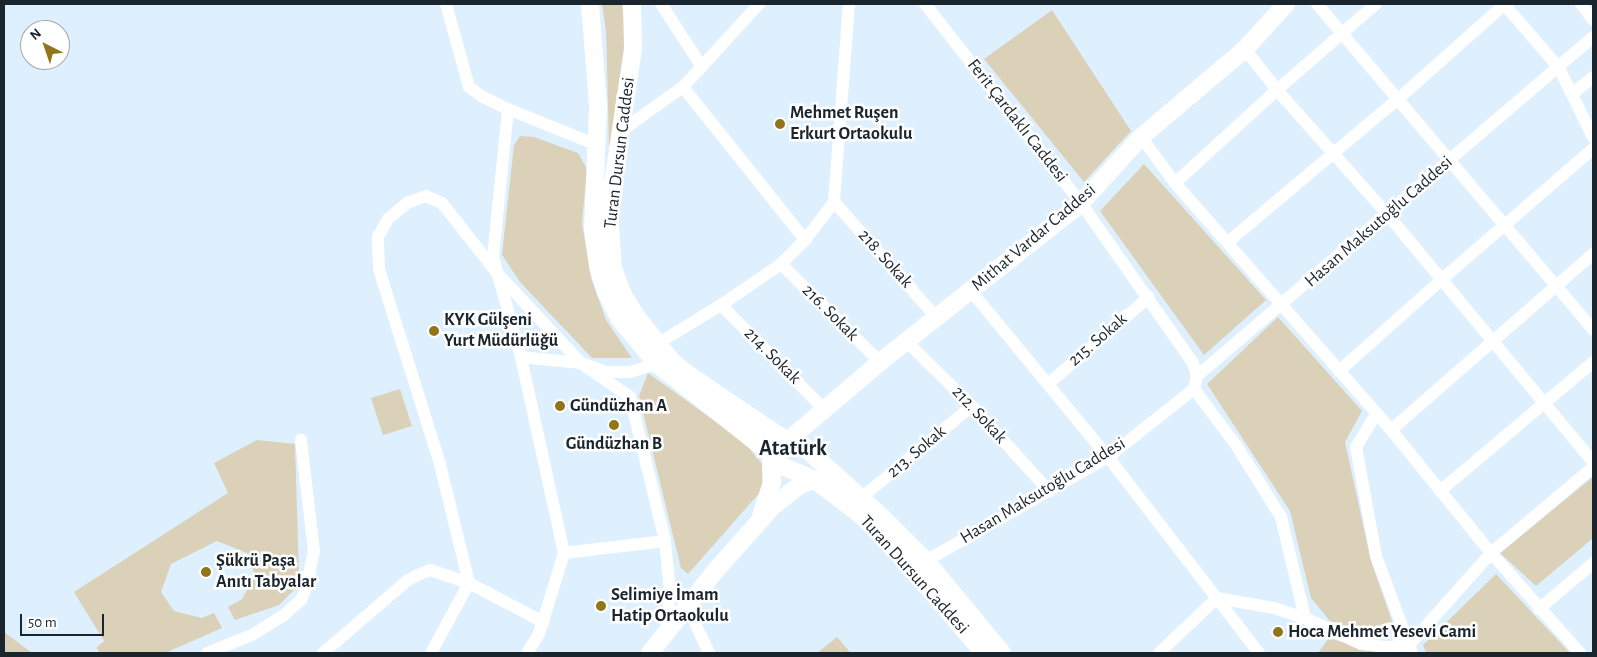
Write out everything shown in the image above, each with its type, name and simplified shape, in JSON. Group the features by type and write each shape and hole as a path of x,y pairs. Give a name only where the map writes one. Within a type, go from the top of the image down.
{"main road":[{"path":"590,4 598,106 593,228 598,266 606,292 619,318 651,347"},
{"name":"Turan Dursun Caddesi","path":"632,4 633,49 609,210 612,268 623,295 651,347 657,364 770,453"},
{"name":"Mithat Vardar Caddesi","path":"791,439 823,408 1081,204 1141,137 1245,49 1286,4"},
{"name":"Turan Dursun Caddesi","path":"651,347 686,373 791,439 862,498 926,561 1002,653"},
{"path":"791,439 801,458 792,468 761,517 772,482 770,453 773,443 791,439"},
{"path":"770,453 779,465 792,468"},
{"name":"Turan Dursun Caddesi","path":"792,468 815,480 856,512 887,540 984,653"},
{"path":"650,653 761,517 784,495 801,484 815,480"}],"street":[{"path":"446,4 469,87 483,97 508,109 597,145"},
{"path":"661,4 702,67"},
{"path":"621,131 683,87 759,4"},
{"path":"651,347 721,305 781,264 805,240 834,202 849,4"},
{"name":"Ferit Çardaklı Caddesi","path":"925,4 1081,204 1149,297 1193,362 1196,383"},
{"path":"1317,4 1343,32 1593,330"},
{"path":"1174,183 1376,4"},
{"path":"1228,242 1398,99 1505,4 1559,68 1593,137"},
{"path":"1581,4 1593,20"},
{"name":"Hasan Maksutoğlu Caddesi","path":"926,561 1108,457 1196,383 1282,306 1593,37"},
{"path":"1245,49 1277,90 1388,214 1593,462"},
{"path":"1572,94 1593,77"},
{"path":"683,87 805,240"},
{"path":"508,109 493,257 520,357 564,553 539,634 527,653"},
{"path":"1141,137 1174,183 1228,242 1391,430 1491,553 1580,653"},
{"path":"1339,371 1441,280 1593,150"},
{"path":"431,653 469,583 440,464 378,269 378,237 388,219 407,203 426,196 442,203 497,273 581,363 630,397 665,541 670,592 667,630"},
{"name":"218. Sokak","path":"834,202 936,317"},
{"path":"1391,430 1593,254"},
{"name":"216. Sokak","path":"781,264 880,362"},
{"path":"971,291 1108,457 1259,653"},
{"name":"215. Sokak","path":"1048,384 1149,297"},
{"name":"214. Sokak","path":"721,305 823,408"},
{"name":"212. Sokak","path":"906,341 972,406 1049,491"},
{"path":"520,357 581,363 606,372 630,372 657,364"},
{"path":"1440,491 1593,362"},
{"path":"1196,383 1281,517 1305,618"},
{"name":"213. Sokak","path":"862,498 972,406"},
{"path":"1376,414 1356,447 1376,556 1410,649"},
{"path":"207,653 252,635 283,616 301,600 307,586 314,551 301,440"},
{"path":"1410,649 1491,553 1593,467"},
{"path":"564,553 665,541"},
{"path":"1539,609 1593,563"},
{"path":"323,653 408,580 430,570 469,583 543,622"},
{"path":"1217,598 1274,608 1305,618 1361,644 1410,649"},
{"path":"1159,653 1217,598"},
{"path":"687,606 709,653"}],"shaded area":[{"path":"602,4 622,4 626,50 613,144 609,146 606,31"},
{"path":"1052,10 1131,131 1084,182 984,59"},
{"path":"520,136 534,137 578,153 587,169 582,223 591,278 606,320 632,358 592,358 520,282 502,255 514,145"},
{"path":"1144,164 1266,300 1204,355 1100,211"},
{"path":"1278,317 1362,411 1345,442 1371,561 1393,624 1387,638 1330,621 1311,598 1290,511 1207,384"},
{"path":"648,373 744,442 762,464 762,490 688,574 681,568 639,396"},
{"path":"400,389 412,426 383,435 371,398"},
{"path":"257,440 295,444 299,577 293,591 279,605 235,620 228,607 242,599 255,576 247,553 217,541 171,564 161,592 174,611 202,618 214,613 222,628 165,653 100,653 96,648 104,641 74,592 228,493 214,463"},
{"path":"1593,477 1593,538 1536,586 1500,553"},
{"path":"1496,574 1570,653 1426,653 1423,645"},
{"path":"4,632 23,646 32,653 4,653"},
{"path":"837,637 851,653 817,653"},
{"path":"1329,638 1367,650 1403,653 1318,653"}],"place":[{"name":"Mehmet Ruşen Erkurt Ortaokulu","path":"780,124"},
{"name":"KYK Gülşeni Yurt Müdürlüğü","path":"434,331"},
{"name":"Gündüzhan A","path":"560,406"},
{"name":"Gündüzhan B","path":"614,425"},
{"name":"Şükrü Paşa Anıtı Tabyalar","path":"206,572"},
{"name":"Selimiye İmam Hatip Ortaokulu","path":"601,606"},
{"name":"Hoca Mehmet Yesevi Cami","path":"1278,632"}],"district":[{"name":"Atatürk","path":"793,449"}]}
